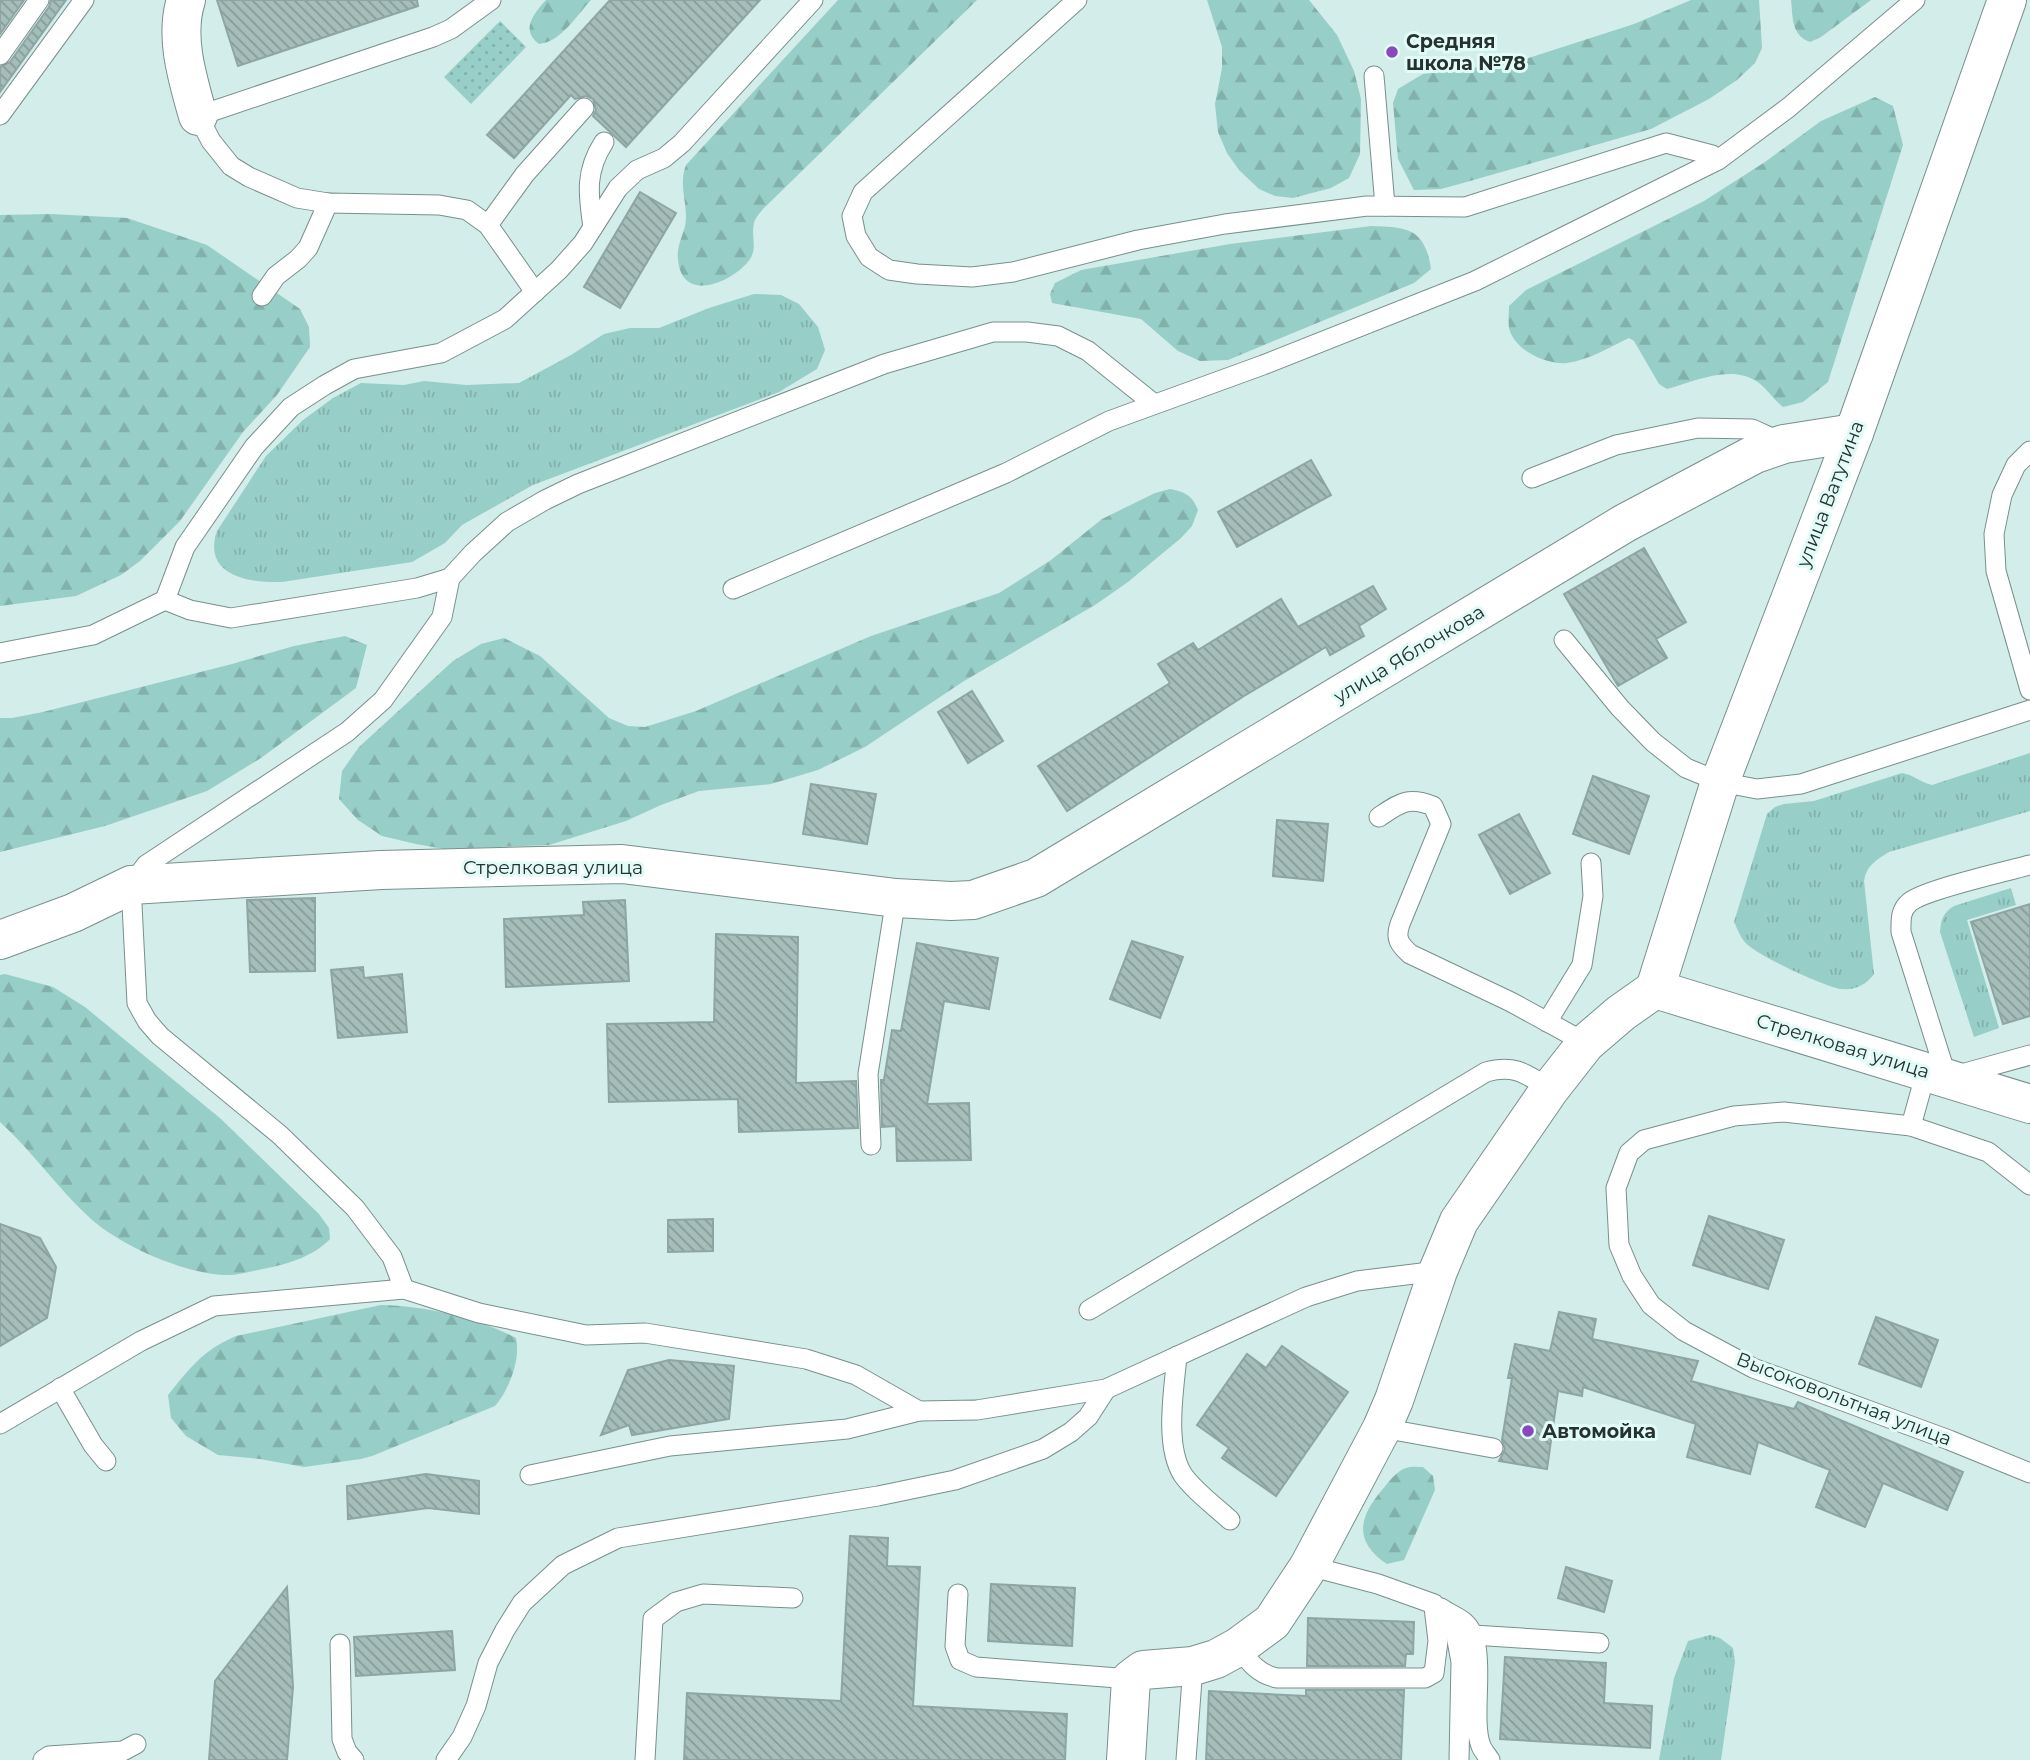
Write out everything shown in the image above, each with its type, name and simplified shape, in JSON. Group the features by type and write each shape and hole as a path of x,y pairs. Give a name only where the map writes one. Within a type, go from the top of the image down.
{"street":[{"path":"186,0 181,25 188,80 198,117"},
{"name":"улица Ватутина","path":"1655,989 1720,782 1854,433 2007,0"},
{"name":"улица Яблочкова","path":"974,900 1036,878 1625,523 1755,454 1784,444 1854,433"},
{"name":"Стрелковая улица","path":"131,885 381,870 622,864 896,898 974,900"},
{"path":"0,940 74,913 131,885"},
{"path":"1126,1760 1132,1679 1143,1670 1193,1666 1216,1659 1238,1647 1272,1622 1309,1566 1382,1428 1438,1271 1460,1221 1550,1089 1586,1043 1620,1013 1655,989"},
{"name":"Стрелковая улица","path":"1655,989 2030,1104"}],"lane":[{"path":"0,55 39,0"},
{"path":"0,116 85,0"},
{"path":"491,0 451,29 433,37 198,117 231,166 297,198 328,203 439,205 467,211 488,225 536,292"},
{"path":"0,653 93,635 165,600 185,547 254,447 291,407 354,369 441,353 505,319 559,270 593,227 618,188 637,170 664,158 682,143 813,0"},
{"path":"1077,0 863,192 852,216 856,236 869,257 889,270 972,277 1013,272 1138,240 1225,224 1385,206 1465,207 1666,143 1712,155 1718,160"},
{"path":"733,589 1006,473 1109,421 1263,365 1475,281 1718,160 1788,108 1914,0"},
{"path":"1374,76 1385,206"},
{"path":"488,225 525,174 584,108"},
{"path":"593,227 589,182 597,153 604,142"},
{"path":"262,296 276,276 308,248 328,203"},
{"path":"404,1290 392,1257 355,1208 280,1135 160,1036 147,1021 137,1003 131,885 146,865 347,732 383,700 442,617 450,578 473,552 507,522 578,484 884,364 993,332 1058,336 1088,351 1154,404"},
{"path":"1532,478 1616,445 1698,428 1752,429 1784,444"},
{"path":"2030,451 2016,465 2002,495 1994,534 1996,571 2030,690"},
{"path":"165,600 190,610 231,618 417,588 450,578"},
{"path":"1564,640 1620,708 1653,742 1686,768 1720,782 1757,789 1801,784 2030,710"},
{"path":"1379,817 1400,803 1412,800 1433,806 1441,824 1396,934 1400,944 1410,954 1586,1043"},
{"path":"1547,1022 1582,965 1593,896 1591,863"},
{"path":"2030,865 1933,892 1910,901 1901,914 1901,932 1936,1075 1911,1126 1988,1152 2030,1185"},
{"path":"871,1144 868,1074 896,898"},
{"path":"1936,1075 2030,1055"},
{"path":"1089,1310 1486,1072 1501,1068 1518,1070 1550,1089"},
{"name":"Высоковольтная улица","path":"1911,1126 1784,1112 1734,1116 1644,1140 1629,1153 1616,1188 1619,1245 1632,1276 1651,1305 1685,1331 1753,1368 2030,1472"},
{"path":"530,1475 670,1446 847,1429 919,1411 988,1409 1106,1389 1319,1293 1357,1281 1438,1271"},
{"path":"0,1424 141,1341 214,1307 404,1290 479,1312 586,1335 645,1333 806,1359 856,1375 919,1411"},
{"path":"1177,1356 1172,1418 1178,1465 1184,1476 1230,1520"},
{"path":"60,1388 88,1437 106,1461"},
{"path":"446,1760 462,1737 476,1706 488,1663 505,1630 522,1602 563,1565 618,1538 878,1496 955,1480 1043,1448 1070,1432 1088,1417 1106,1389"},
{"path":"1382,1428 1493,1448"},
{"path":"1309,1566 1378,1584 1434,1604 1466,1623 1473,1635 1477,1659 1478,1728 1481,1745 1490,1760"},
{"path":"645,1760 653,1619 676,1602 703,1594 793,1598"},
{"path":"958,1594 955,1646 960,1660 976,1667 1132,1679"},
{"path":"1238,1647 1253,1667 1263,1675 1277,1678 1425,1678 1434,1672 1438,1641 1434,1604"},
{"path":"1434,1604 1456,1635 1461,1661 1459,1760"},
{"path":"1473,1635 1599,1643"},
{"path":"340,1644 342,1739 347,1752 355,1760"},
{"path":"1186,1760 1193,1666"},
{"path":"43,1760 49,1756 124,1751 136,1744"}],"green space":[{"path":"546,0 591,0 561,33 539,44 533,39 530,27 537,10"},
{"path":"838,0 977,0 763,209 754,223 752,256 743,267 725,280 714,284 695,285 681,272 678,259 678,248 686,223 683,185 686,165"},
{"path":"1207,0 1309,0 1337,35 1354,71 1361,99 1360,154 1349,178 1331,188 1293,198 1275,196 1259,189 1239,170 1227,153 1218,132 1215,104 1222,68 1222,47"},
{"path":"1691,0 1759,0 1762,48 1755,63 1737,80 1709,99 1651,129 1441,189 1414,190 1398,159 1393,103 1398,89 1423,74 1513,63 1634,24"},
{"path":"1791,0 1871,0 1821,37 1810,42 1796,30"},
{"path":"500,21 526,47 471,104 444,77"},
{"path":"1875,97 1893,106 1903,145 1828,382 1803,402 1783,407 1759,383 1738,374 1702,378 1667,389 1659,384 1634,341 1629,338 1583,359 1559,363 1532,354 1512,336 1509,328 1509,306 1526,290 1704,201 1765,162 1821,121"},
{"path":"51,214 127,218 207,245 300,309 309,327 310,347 277,395 243,432 180,521 140,561 121,575 76,596 0,606 0,215"},
{"path":"1371,226 1395,227 1412,232 1424,245 1431,269 1414,283 1228,360 1200,361 1178,351 1141,319 1052,303 1050,294 1055,283 1081,270 1230,244"},
{"path":"754,294 781,295 799,304 818,327 825,350 817,369 779,392 533,485 462,525 445,543 412,562 269,582 232,574 216,558 214,546 217,531 266,456 303,420 333,398 361,383 519,383 604,334 630,328 659,328"},
{"path":"1170,489 1187,495 1196,505 1198,510 1192,526 1128,582 1095,605 964,681 865,747 818,770 771,784 699,791 626,821 549,845 444,849 416,844 382,836 358,820 339,799 342,771 359,747 453,661 481,644 504,638 540,656 609,718 628,726 645,727 696,711 871,636 999,593 1051,560 1102,519 1155,493"},
{"path":"345,636 367,645 356,688 261,758 207,791 105,826 0,852 0,718 43,712 294,646"},
{"path":"2030,753 2030,811 1889,852 1869,867 1864,881 1874,974 1864,984 1856,988 1841,989 1820,982 1761,954 1743,939 1734,922 1767,814 1775,807 1814,801 1902,773 1932,785"},
{"path":"2011,888 2016,905 1967,920 1999,1028 1974,1037 1940,932 1941,923 1945,914 1954,906"},
{"path":"0,975 53,987 85,1007 221,1119 319,1214 329,1228 330,1239 315,1251 287,1263 235,1274 211,1274 174,1264 137,1249 91,1219 0,1122"},
{"path":"381,1305 450,1314 484,1324 516,1338 517,1355 513,1374 495,1406 372,1456 304,1467 218,1455 186,1436 171,1418 168,1395 198,1360 225,1341 236,1336"},
{"path":"1408,1467 1423,1467 1433,1476 1435,1490 1404,1560 1387,1564 1369,1547 1363,1529 1364,1520 1374,1500 1396,1474"},
{"path":"1710,1635 1720,1638 1733,1648 1735,1662 1721,1760 1659,1760 1674,1678 1688,1641"}],"building":[{"path":"0,0 24,0 0,34"},
{"path":"51,0 66,0 0,92 0,67 10,62 49,7"},
{"path":"217,0 417,0 418,6 238,66"},
{"path":"610,0 760,0 626,147 593,116 596,110 593,99 586,96 575,99 571,95 514,158 487,135"},
{"path":"640,192 676,213 620,308 584,287"},
{"path":"1311,460 1331,495 1237,547 1218,512"},
{"path":"1644,548 1686,622 1656,639 1667,658 1618,686 1564,594"},
{"path":"1373,586 1386,609 1359,626 1364,636 1330,655 1326,647 1244,696 1067,811 1038,766 1170,683 1158,664 1193,643 1198,650 1281,599 1298,627"},
{"path":"972,691 1003,741 968,763 938,712"},
{"path":"1593,776 1649,796 1629,854 1573,834"},
{"path":"811,784 876,794 867,844 803,834"},
{"path":"1519,814 1550,873 1510,894 1479,835"},
{"path":"1277,820 1328,824 1323,881 1273,876"},
{"path":"315,898 315,971 250,972 247,900"},
{"path":"625,900 629,981 506,987 504,919 584,915 583,902"},
{"path":"2030,904 2030,1016 2003,1024 1971,922"},
{"path":"716,934 798,937 796,1083 856,1081 858,1128 739,1132 738,1099 609,1102 607,1024 714,1022"},
{"path":"1132,941 1183,957 1160,1018 1110,999"},
{"path":"917,943 998,958 989,1009 944,1001 927,1104 969,1103 971,1160 897,1161 896,1126 882,1127 881,1080 884,1080 892,1030 901,1031"},
{"path":"363,967 364,978 402,974 407,1032 338,1038 331,970"},
{"path":"1709,1216 1784,1240 1768,1289 1693,1265"},
{"path":"713,1219 713,1251 668,1252 668,1220"},
{"path":"0,1224 40,1238 56,1267 47,1318 0,1346"},
{"path":"1559,1312 1596,1319 1592,1339 1698,1361 1691,1381 1794,1409 1798,1402 1963,1472 1947,1510 1883,1483 1865,1527 1816,1507 1830,1470 1758,1442 1750,1474 1687,1457 1696,1424 1583,1387 1582,1396 1558,1391 1547,1469 1499,1461 1505,1449 1502,1440 1512,1378 1508,1378 1515,1344 1550,1351"},
{"path":"1876,1317 1938,1340 1921,1387 1859,1364"},
{"path":"1282,1346 1348,1392 1276,1496 1222,1458 1229,1448 1197,1425 1247,1354 1266,1368"},
{"path":"669,1360 734,1366 729,1419 632,1435 629,1425 601,1435 628,1370"},
{"path":"426,1474 479,1481 479,1514 428,1508 348,1519 347,1486"},
{"path":"850,1536 888,1538 887,1566 920,1567 913,1706 1067,1714 1065,1760 684,1760 687,1693 841,1701"},
{"path":"1566,1567 1612,1581 1604,1612 1558,1598"},
{"path":"991,1584 1075,1588 1072,1646 988,1641"},
{"path":"287,1587 293,1687 287,1760 209,1760 215,1681"},
{"path":"1308,1618 1414,1622 1413,1654 1406,1654 1405,1666 1307,1666"},
{"path":"452,1631 455,1670 356,1676 354,1637"},
{"path":"1505,1657 1606,1663 1604,1703 1652,1706 1650,1748 1500,1739"},
{"path":"1306,1690 1404,1690 1401,1760 1206,1760 1209,1691 1306,1696"}],"place":[{"name":"Средняя школа №78","path":"1392,52"},
{"name":"Автомойка","path":"1528,1431"}]}
